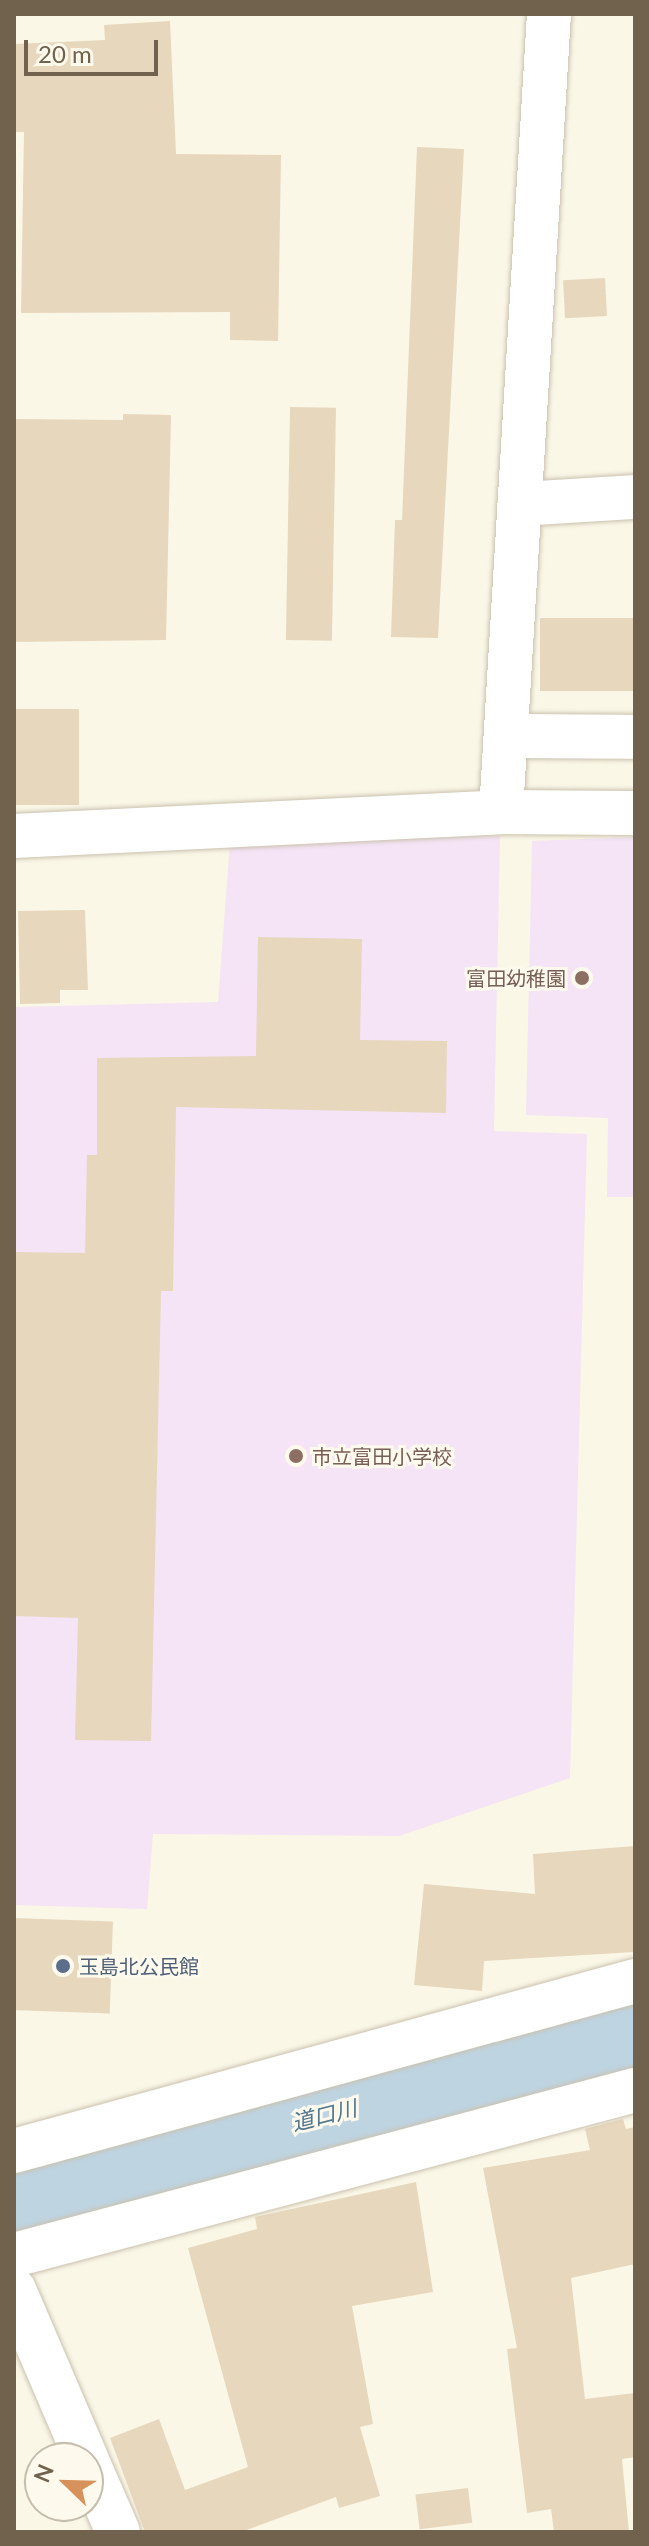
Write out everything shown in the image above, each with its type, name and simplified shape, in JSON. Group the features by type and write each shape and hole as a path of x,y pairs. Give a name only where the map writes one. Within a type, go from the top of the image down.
{"street":[{"path":"501,812 549,14"},
{"path":"520,504 635,497"},
{"path":"506,736 635,737"},
{"path":"14,836 501,812 635,813"},
{"path":"14,2151 635,1981"},
{"path":"14,2255 635,2090"},
{"path":"14,2290 79,2442"},
{"path":"104,2499 118,2532"}],"shaded area":[{"name":"市立富田小学校","path":"500,836 494,1131 587,1134 570,1778 399,1836 153,1834 147,1909 14,1905 14,1007 218,1002 230,842"},
{"name":"富田幼稚園","path":"635,837 635,1197 607,1197 608,1118 526,1115 532,841"}],"building":[{"path":"170,21 176,154 281,155 278,341 230,340 230,312 21,313 24,132 14,132 14,44 105,40 104,25"},
{"path":"417,147 464,149 438,638 391,637 395,520 402,520"},
{"path":"605,278 607,316 565,318 563,280"},
{"path":"290,407 336,408 332,641 286,640"},
{"path":"123,414 171,415 166,640 14,642 16,419 123,420"},
{"path":"540,618 635,618 635,691 540,691"},
{"path":"14,709 79,709 79,805 14,805"},
{"path":"85,910 88,990 60,990 60,1003 20,1004 18,911"},
{"path":"258,937 362,939 360,1040 447,1041 446,1113 176,1107 173,1291 161,1291 151,1741 75,1740 78,1618 14,1616 14,1252 85,1253 87,1155 97,1155 97,1058 256,1056"},
{"path":"635,1846 635,1952 484,1961 482,1991 414,1985 424,1884 535,1894 533,1854"},
{"name":"玉島北公民館","path":"14,1918 113,1921 110,2013 14,2010"},
{"path":"623,2119 626,2129 635,2127 635,2264 571,2278 585,2399 635,2393 635,2457 622,2459 629,2532 554,2532 551,2509 527,2513 507,2349 517,2348 483,2168 590,2150 585,2129"},
{"path":"416,2182 433,2292 352,2306 373,2424 360,2427 380,2496 339,2508 336,2497 241,2532 145,2532 110,2438 159,2419 185,2490 248,2467 188,2248 257,2229 255,2217"},
{"path":"468,2488 472,2523 420,2529 415,2494"}],"waterway":[{"name":"道口川","path":"14,2193 635,2037"}],"place":[{"name":"富田幼稚園","path":"582,978"},
{"name":"市立富田小学校","path":"296,1456"},
{"name":"玉島北公民館","path":"63,1966"}]}
